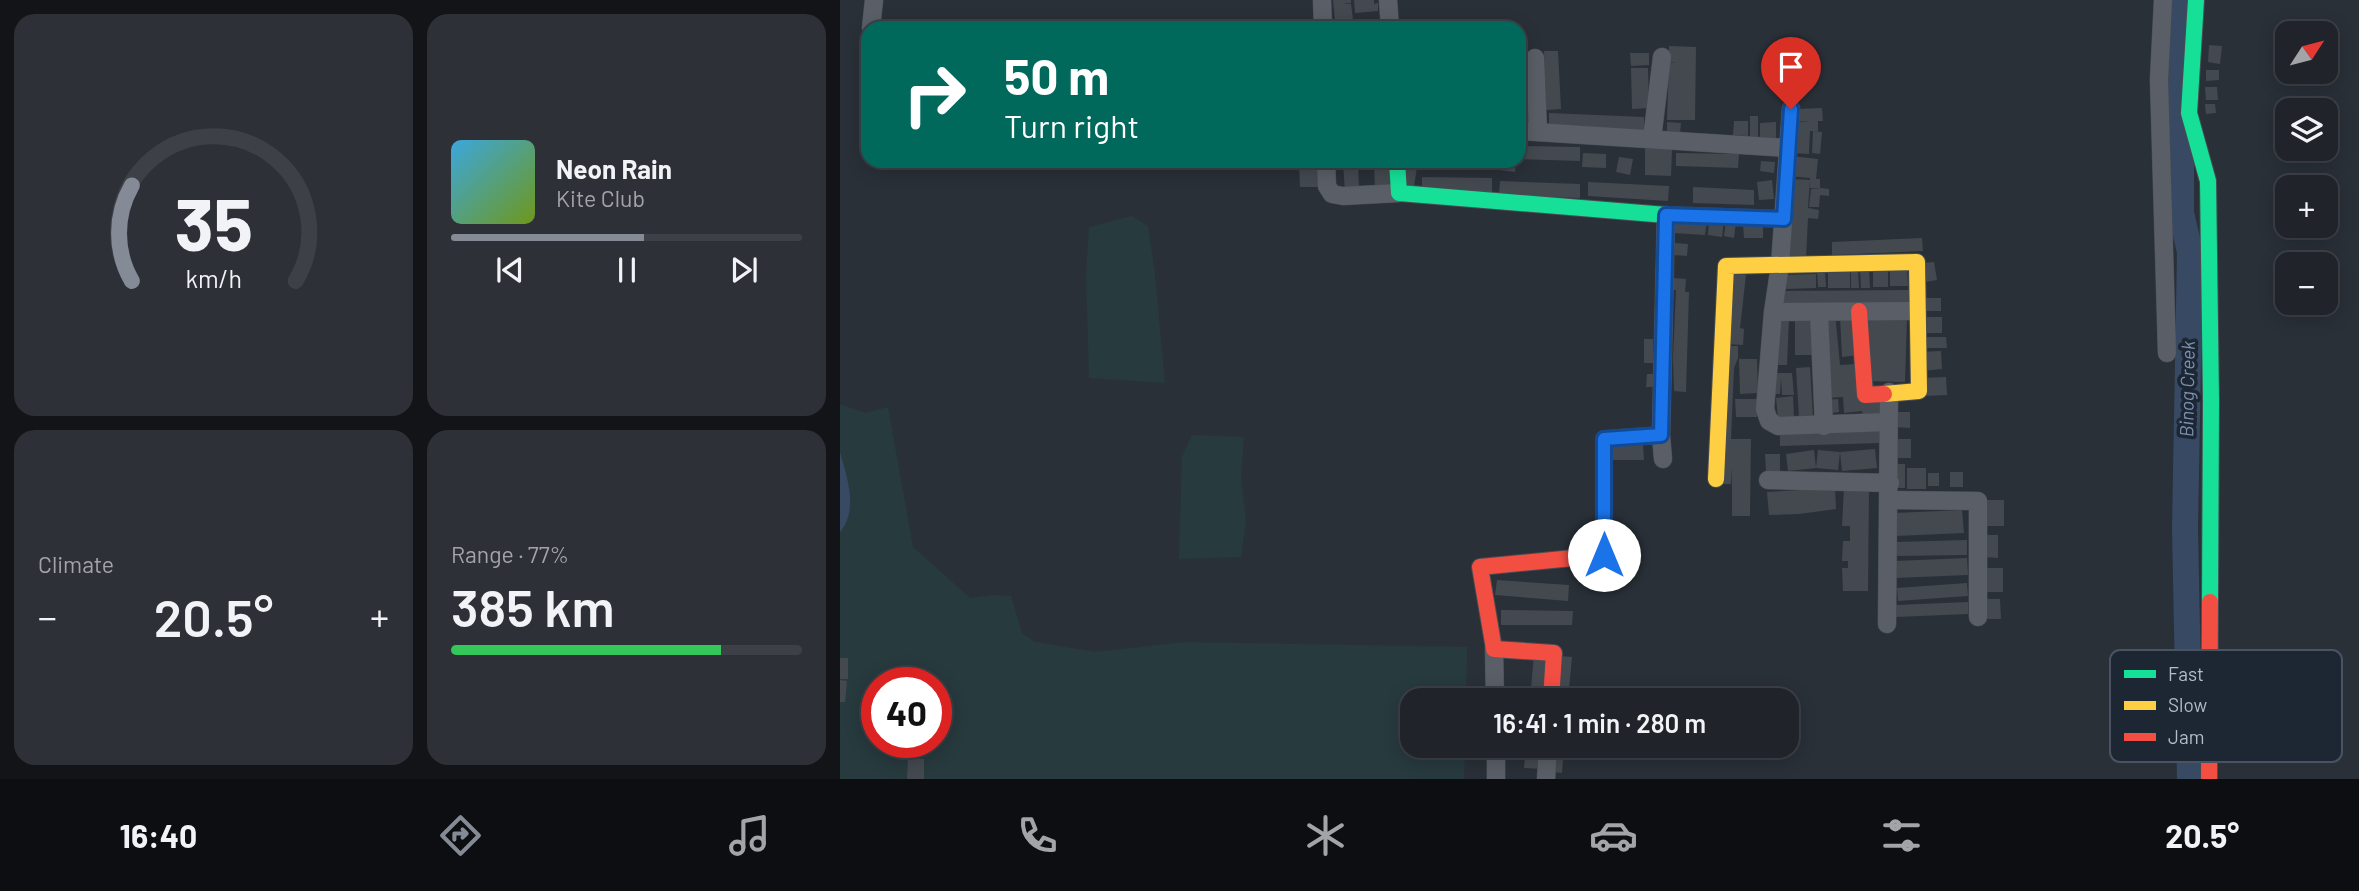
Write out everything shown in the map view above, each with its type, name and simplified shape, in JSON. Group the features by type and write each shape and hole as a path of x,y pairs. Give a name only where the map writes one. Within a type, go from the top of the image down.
{"street":[{"path":"872,21 874,0"},
{"path":"1322,0 1323,21"},
{"path":"1388,0 1390,21"},
{"path":"2164,0 2159,80 2167,353"},
{"path":"2196,0 2189,113 2208,181 2211,400 2210,650"},
{"path":"1652,139 1662,57"},
{"path":"1535,58 1538,132"},
{"path":"1791,109 1784,219 1765,409 1769,421 1778,426 1888,422"},
{"path":"1526,131 1788,148"},
{"path":"1326,168 1326,186 1332,194 1343,196 1399,193 1666,215 1784,219"},
{"path":"1397,168 1399,193"},
{"path":"1664,459 1661,435 1666,215"},
{"path":"1716,479 1726,266 1917,262 1919,391 1865,395 1859,310"},
{"path":"1773,312 1916,311"},
{"path":"1819,313 1824,426"},
{"path":"1887,624 1889,392"},
{"path":"1495,688 1494,649 1480,567 1604,555 1604,439 1661,435"},
{"path":"1768,480 1978,501 1978,617"},
{"path":"1494,649 1554,653 1552,688"},
{"path":"1496,758 1496,779"},
{"path":"1546,779 1547,758"}],"green space":[{"path":"1132,216 1148,226 1165,383 1089,378 1086,274 1089,227"},
{"path":"840,404 865,413 888,407 913,547 970,598 1011,596 1022,633 1035,642 1095,652 1185,642 1467,647 1466,688 1400,688 1400,758 1465,758 1464,779 840,779"},
{"path":"1192,435 1244,437 1241,478 1246,521 1241,557 1179,559 1182,457"}],"water":[{"path":"840,452 850,503 846,523 840,532"}],"building":[{"path":"1333,0 1351,0 1351,3 1342,4 1351,4 1353,20 1335,21"},
{"path":"1354,0 1374,0 1374,4 1378,3 1378,11 1355,13"},
{"path":"2209,45 2222,46 2220,64 2208,62"},
{"path":"1669,46 1696,47 1695,120 1667,120 1669,63 1676,63 1669,62"},
{"path":"1544,51 1558,51 1561,109 1546,110"},
{"path":"1630,53 1649,53 1649,65 1631,66"},
{"path":"1631,68 1648,68 1649,108 1632,109"},
{"path":"2206,70 2219,70 2219,80 2206,81"},
{"path":"2205,87 2217,87 2218,100 2206,100"},
{"path":"2205,104 2215,104 2216,113 2206,114"},
{"path":"1822,108 1823,121 1818,121 1818,131 1810,131 1809,154 1793,153 1795,122 1811,122 1795,121 1795,109"},
{"path":"1549,113 1644,117 1644,130 1549,126"},
{"path":"1750,116 1758,116 1758,137 1750,137"},
{"path":"1734,121 1748,121 1748,136 1733,135"},
{"path":"1667,122 1681,123 1680,133 1667,132"},
{"path":"1776,122 1776,139 1760,139 1760,123"},
{"path":"1813,131 1822,132 1820,154 1812,153"},
{"path":"1526,146 1580,147 1580,161 1526,159"},
{"path":"1645,148 1672,149 1671,176 1645,175"},
{"path":"1583,153 1606,154 1606,168 1582,167"},
{"path":"1676,153 1739,154 1738,168 1676,166"},
{"path":"1791,156 1818,159 1816,179 1820,179 1820,188 1810,188 1810,178 1789,176"},
{"path":"1619,157 1633,159 1630,175 1616,172"},
{"path":"1761,161 1775,162 1774,173 1760,171"},
{"path":"1299,168 1318,168 1319,187 1300,187"},
{"path":"1343,168 1358,168 1359,192 1345,193"},
{"path":"1374,168 1389,168 1390,191 1375,192"},
{"path":"1405,168 1417,168 1414,186 1403,184"},
{"path":"1499,168 1515,168 1515,172"},
{"path":"1422,177 1492,178 1492,194 1422,192"},
{"path":"1793,179 1810,180 1808,208 1819,210 1818,219 1808,218 1806,259 1789,258"},
{"path":"1772,180 1774,199 1759,200 1757,182"},
{"path":"1500,181 1580,184 1580,198 1499,195"},
{"path":"1588,182 1669,186 1668,201 1588,196"},
{"path":"1693,187 1754,190 1754,205 1693,203"},
{"path":"1811,189 1829,189 1829,196 1820,195 1819,207 1809,207"},
{"path":"1674,217 1707,220 1705,235 1673,233"},
{"path":"1709,219 1724,220 1722,237 1708,235"},
{"path":"1726,221 1736,222 1734,238 1724,236"},
{"path":"1763,223 1763,238 1744,238 1743,224"},
{"path":"1922,238 1923,251 1832,255 1832,242"},
{"path":"1675,243 1688,244 1687,256 1674,255"},
{"path":"1934,262 1937,280 1925,282 1923,263"},
{"path":"1860,268 1869,268 1870,288 1861,288"},
{"path":"1890,268 1907,268 1908,286 1890,286"},
{"path":"1873,269 1888,269 1888,287 1873,287"},
{"path":"1851,270 1858,270 1859,288 1851,288"},
{"path":"1825,271 1826,287 1818,287 1817,272"},
{"path":"1850,272 1850,288 1828,288 1828,273"},
{"path":"1729,274 1746,275 1740,328 1744,329 1743,345 1726,344"},
{"path":"1816,274 1816,288 1784,289 1783,275"},
{"path":"1674,278 1686,279 1685,292 1689,292 1686,392 1674,391"},
{"path":"1910,290 1910,303 1782,305 1782,291"},
{"path":"1921,298 1941,298 1941,311 1921,311"},
{"path":"1835,313 1840,365 1857,364 1880,396 1882,416 1863,418 1862,411 1844,413 1843,397 1826,398 1821,325"},
{"path":"1855,314 1859,355 1842,357 1840,316"},
{"path":"1868,316 1907,317 1905,382 1866,381"},
{"path":"1927,317 1942,317 1942,333 1927,333"},
{"path":"1778,319 1789,319 1787,365 1776,365"},
{"path":"1795,320 1811,320 1812,355 1795,355"},
{"path":"1922,337 1946,337 1947,348 1922,348"},
{"path":"1644,339 1653,339 1653,363 1644,363"},
{"path":"1724,346 1738,346 1738,358 1734,368 1731,439 1751,439 1750,516 1732,516 1732,468 1731,484 1717,484"},
{"path":"1941,351 1942,369 1921,371 1920,352"},
{"path":"1739,359 1757,359 1758,393 1740,394"},
{"path":"1810,367 1813,417 1799,418 1796,368"},
{"path":"1771,373 1792,373 1794,395 1782,395 1781,378 1780,394 1770,394"},
{"path":"1647,374 1656,374 1656,387 1646,387"},
{"path":"1946,377 1947,395 1924,396 1923,378"},
{"path":"1793,396 1794,417 1778,418 1776,398"},
{"path":"1735,399 1757,399 1757,417 1736,417"},
{"path":"1838,399 1839,412 1825,414 1824,400"},
{"path":"1893,412 1910,412 1910,428 1893,427"},
{"path":"1879,428 1880,443 1780,446 1780,431"},
{"path":"1894,439 1911,439 1911,458 1894,458"},
{"path":"1643,445 1644,460 1610,460 1609,446"},
{"path":"1875,449 1877,468 1842,471 1840,452"},
{"path":"1814,450 1816,468 1788,471 1786,454"},
{"path":"1818,450 1840,452 1838,470 1816,468"},
{"path":"1765,454 1780,454 1780,471 1766,471"},
{"path":"1894,464 1905,464 1905,488 1894,488"},
{"path":"1907,468 1926,468 1926,489 1907,489"},
{"path":"1950,472 1963,472 1963,487 1950,487"},
{"path":"1928,473 1939,473 1939,486 1928,486"},
{"path":"1844,487 1869,488 1868,591 1843,591 1842,568 1848,568 1848,561 1842,561 1843,541 1850,541 1850,526 1842,526"},
{"path":"1835,488 1836,509 1769,515 1767,492"},
{"path":"1984,500 2004,500 2004,526 1984,526"},
{"path":"1962,510 1964,533 1895,536 1894,513"},
{"path":"1982,535 1998,535 1998,558 1982,557"},
{"path":"1967,540 1967,555 1896,556 1896,542"},
{"path":"1967,558 1968,575 1895,578 1894,561"},
{"path":"1618,565 1619,578 1593,580 1592,567"},
{"path":"1985,568 2003,568 2003,592 1986,592"},
{"path":"1497,580 1569,585 1568,601 1495,595"},
{"path":"1967,583 1968,596 1898,601 1897,588"},
{"path":"1986,599 2000,599 2001,619 1986,619"},
{"path":"1968,602 1968,614 1896,617 1896,605"},
{"path":"1501,610 1573,611 1572,625 1501,625"},
{"path":"1534,654 1552,655 1549,688 1531,688"},
{"path":"1561,656 1572,657 1569,688 1558,688"},
{"path":"840,658 848,658 848,679 840,679"},
{"path":"840,680 847,681 845,702 840,702"},
{"path":"908,758 924,759 924,779 907,779"},
{"path":"1525,758 1543,758 1542,769 1524,768"},
{"path":"1552,758 1563,758 1562,773 1551,772"}],"waterway":[{"name":"Binog Creek","path":"2181,0 2181,213 2190,252 2185,529 2187,650"},
{"name":"Binog Creek","path":"2190,762 2190,779"}],"traffic: fast":[{"path":"2196,0 2189,113 2208,181 2210,602"},
{"path":"1397,168 1399,193 1666,215 1784,219"}],"traffic: slow":[{"path":"1716,479 1726,266 1917,262 1919,391 1884,394"}],"traffic: jam":[{"path":"1859,311 1865,395 1884,394"},
{"path":"1552,688 1554,653 1494,649 1480,567 1604,555 1604,439 1661,435"},
{"path":"2210,602 2210,650"},
{"path":"2209,762 2209,779"}],"route":[{"path":"1604,555 1604,439 1661,435 1666,215 1784,219 1791,109"}]}
